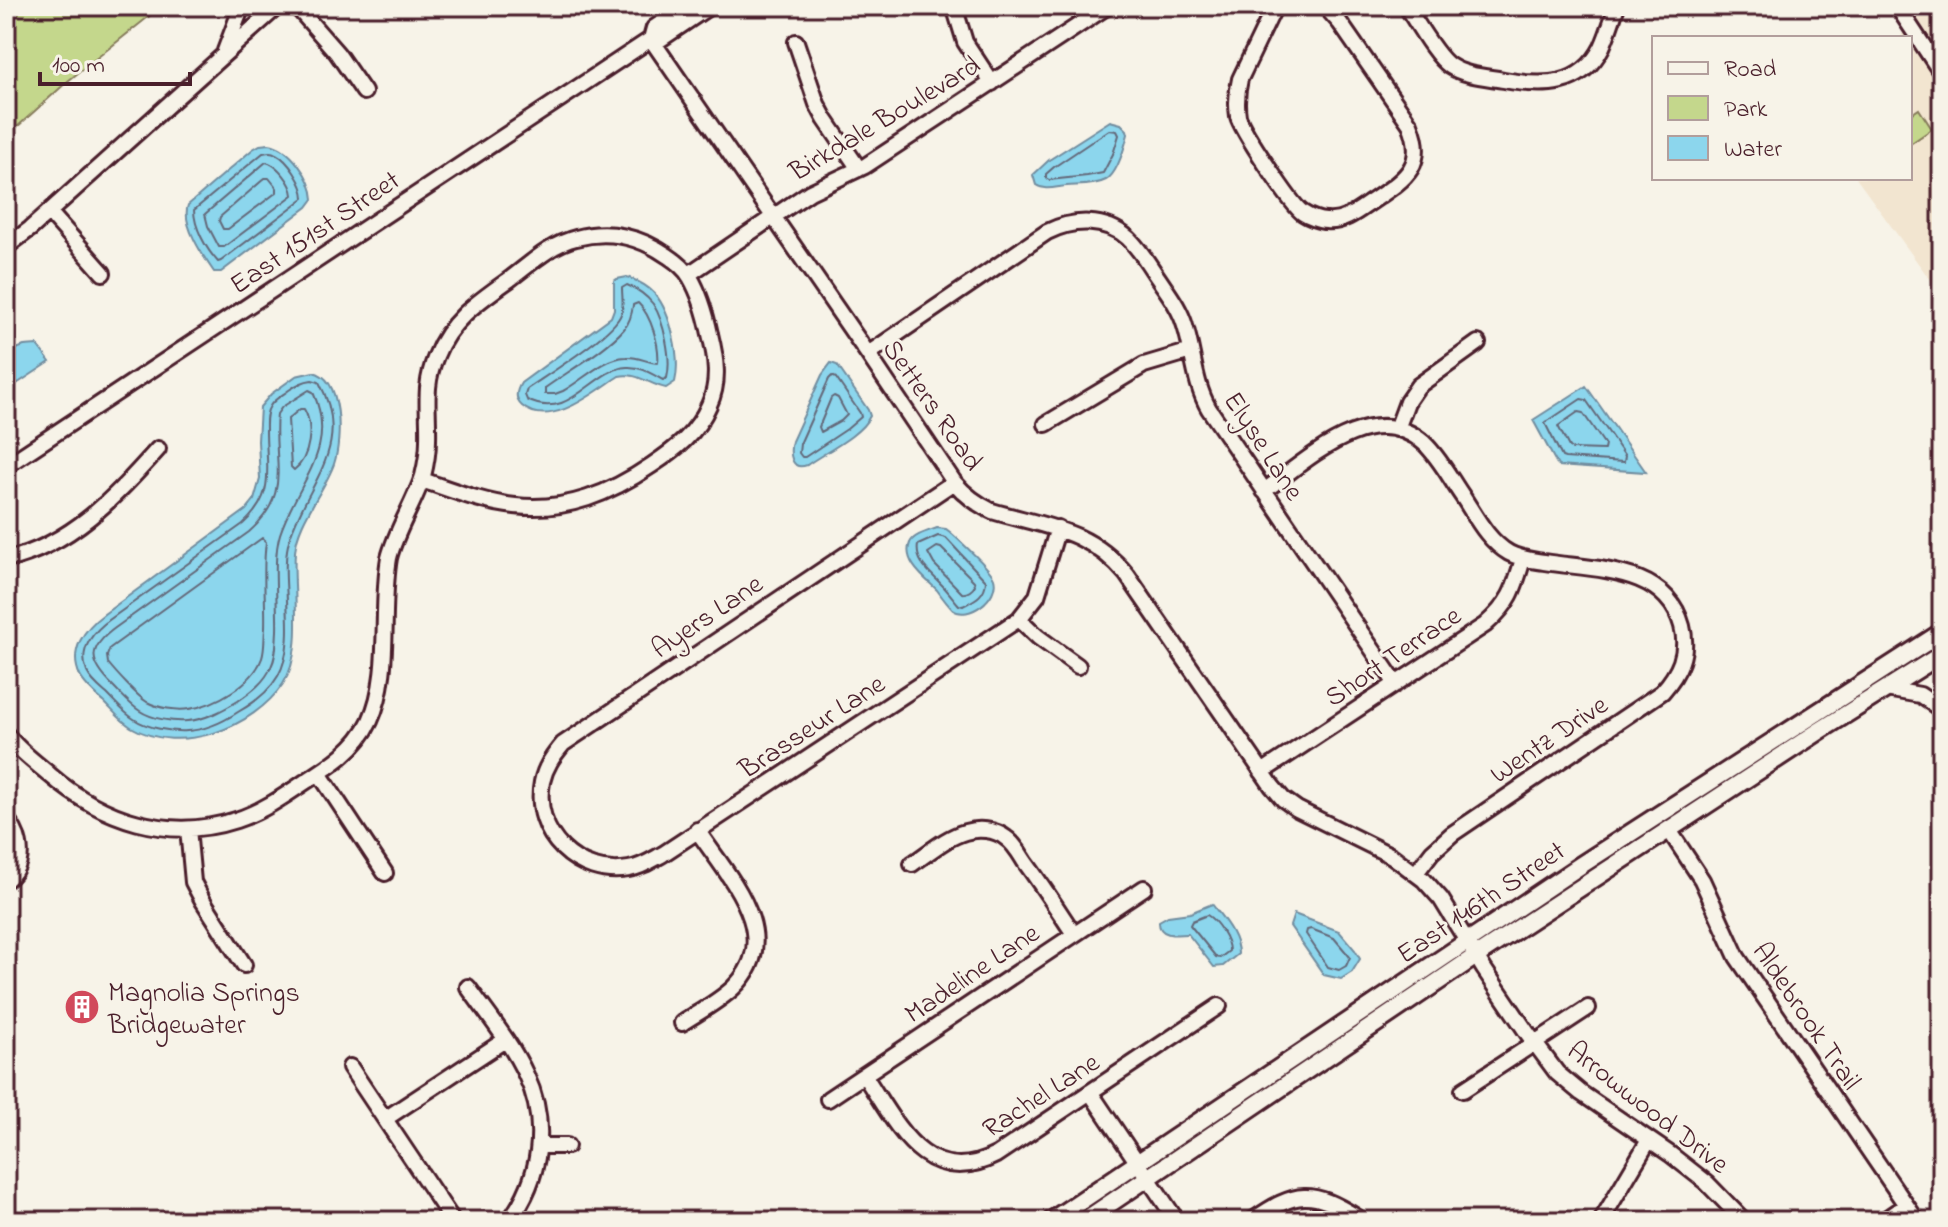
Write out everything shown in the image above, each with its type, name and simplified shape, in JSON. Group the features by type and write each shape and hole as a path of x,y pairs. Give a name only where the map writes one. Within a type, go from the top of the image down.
{"main road":[{"name":"East 146th Street","path":"1472,949 1581,865 1942,632"},
{"name":"East 146th Street","path":"1051,1221 1143,1171 1472,949 1669,830 1942,654"},
{"name":"East 146th Street","path":"1084,1221 1143,1171"}],"street":[{"path":"225,52 242,6"},
{"path":"6,247 278,6"},
{"path":"296,6 337,53 364,92"},
{"name":"East 151st Street","path":"651,39 654,28 687,6"},
{"name":"East 151st Street","path":"6,466 651,39 661,39 710,6"},
{"path":"954,6 965,42 992,83"},
{"name":"Birkdale Boulevard","path":"689,274 818,187 859,169 1108,6"},
{"path":"1275,6 1240,79 1238,118 1301,213 1327,222 1353,214 1406,178 1417,151 1410,124 1325,6"},
{"path":"1406,6 1449,66 1470,74 1529,85 1557,83 1587,67 1604,44 1617,6"},
{"path":"1897,6 1942,74"},
{"name":"Setters Road","path":"651,39 954,482 973,500 992,511 1058,528 1084,538 1108,554 1283,799 1392,856 1416,873 1434,889 1472,949"},
{"path":"796,42 817,104 859,169"},
{"path":"49,212 103,273"},
{"name":"Elyse Lane","path":"868,354 1047,232 1070,223 1095,223 1118,230 1135,245 1176,305 1186,327 1196,380 1205,402 1396,684"},
{"path":"6,734 59,783 98,808 140,824 170,829 221,824 254,813 319,773 355,744 370,722 379,696 389,558 422,480 428,441 427,383 445,336 481,300 548,251 576,238 621,235 652,245 689,274 707,320 716,377 709,405 683,444 616,488 581,502 560,505 515,506 422,480"},
{"path":"1397,429 1407,402 1418,386 1478,343"},
{"path":"1046,424 1144,365 1191,351"},
{"path":"1264,491 1353,432 1373,427 1397,429 1416,437 1429,449 1496,543 1523,559"},
{"path":"6,560 51,545 96,514 158,449"},
{"name":"Ayers Lane","path":"547,826 541,802 543,779 563,744 954,482"},
{"name":"Brasseur Lane","path":"547,826 558,845 579,862 616,870 646,864 1019,619 1037,596 1058,528"},
{"name":"Wentz Drive","path":"1416,873 1432,852 1452,834 1662,692 1679,669 1685,642 1680,620 1670,601 1657,588 1647,581 1619,573 1523,559"},
{"name":"Short Terrace","path":"1262,772 1485,625 1505,606 1523,559"},
{"path":"1019,619 1078,666"},
{"path":"1912,673 1920,695"},
{"path":"1886,689 1920,695 1942,710"},
{"path":"319,773 385,873"},
{"path":"6,819 12,824 20,853 16,868 6,880"},
{"path":"188,829 193,882 244,965"},
{"path":"682,1023 717,1001 742,978 752,960 755,941 754,924 746,904 697,830"},
{"path":"912,864 963,832 988,830 998,833 1008,839 1074,934"},
{"name":"Aldebrook Trail","path":"1669,830 1702,880 1737,957 1917,1221"},
{"name":"Madeline Lane","path":"828,1099 1144,888"},
{"name":"Arrowwood Drive","path":"1472,949 1557,1073 1707,1183 1744,1221"},
{"path":"468,987 526,1075 539,1118 540,1146 534,1171 525,1197 509,1221"},
{"name":"Rachel Lane","path":"864,1075 911,1144 941,1162 954,1165 983,1161 1219,1006"},
{"path":"1463,1090 1588,1008"},
{"path":"385,1119 505,1040"},
{"path":"350,1067 453,1221"},
{"path":"1090,1092 1177,1221"},
{"path":"1601,1221 1649,1140"},
{"path":"540,1146 567,1146"},
{"path":"1252,1221 1280,1203 1302,1197 1334,1203 1358,1218"},
{"path":"1883,1221 1906,1205"}],"shaded area":[{"path":"1919,6 1942,6 1942,296 1857,180 1912,180 1912,36 1901,36"}],"green space":[{"path":"6,6 158,6 6,137"},
{"path":"1919,109 1932,129 1912,143 1912,114"}],"water":[{"path":"1110,121 1121,124 1128,134 1110,177 1087,185 1047,188 1036,185 1033,175 1049,160"},
{"path":"269,144 292,157 309,182 313,199 307,207 221,272 214,272 190,230 188,205 253,149"},
{"path":"627,277 652,291 666,312 676,349 675,382 666,388 638,377 619,376 559,411 546,414 522,406 517,395 521,383 611,317 614,281"},
{"path":"37,345 50,362 6,391 6,353"},
{"path":"831,363 837,365 870,416 842,443 807,465 797,466 791,456 792,441 822,375"},
{"path":"313,372 323,377 335,397 339,426 337,453 297,541 296,638 290,670 283,684 270,700 253,713 235,725 214,733 171,739 131,727 82,680 76,657 80,640 104,614 246,510 254,500 260,479 260,407 271,394 296,376"},
{"path":"1586,386 1646,472 1558,466 1533,420"},
{"path":"937,528 950,532 994,578 995,586 988,600 974,610 959,613 953,610 909,557 912,540"},
{"path":"1212,904 1233,934 1238,954 1223,966 1214,967 1188,934 1173,935 1159,926 1159,921 1168,916 1190,913"},
{"path":"1294,914 1339,931 1360,959 1352,972 1341,979 1324,975 1290,926"}],"place":[{"name":"Magnolia Springs Bridgewater","path":"82,1007"}]}
